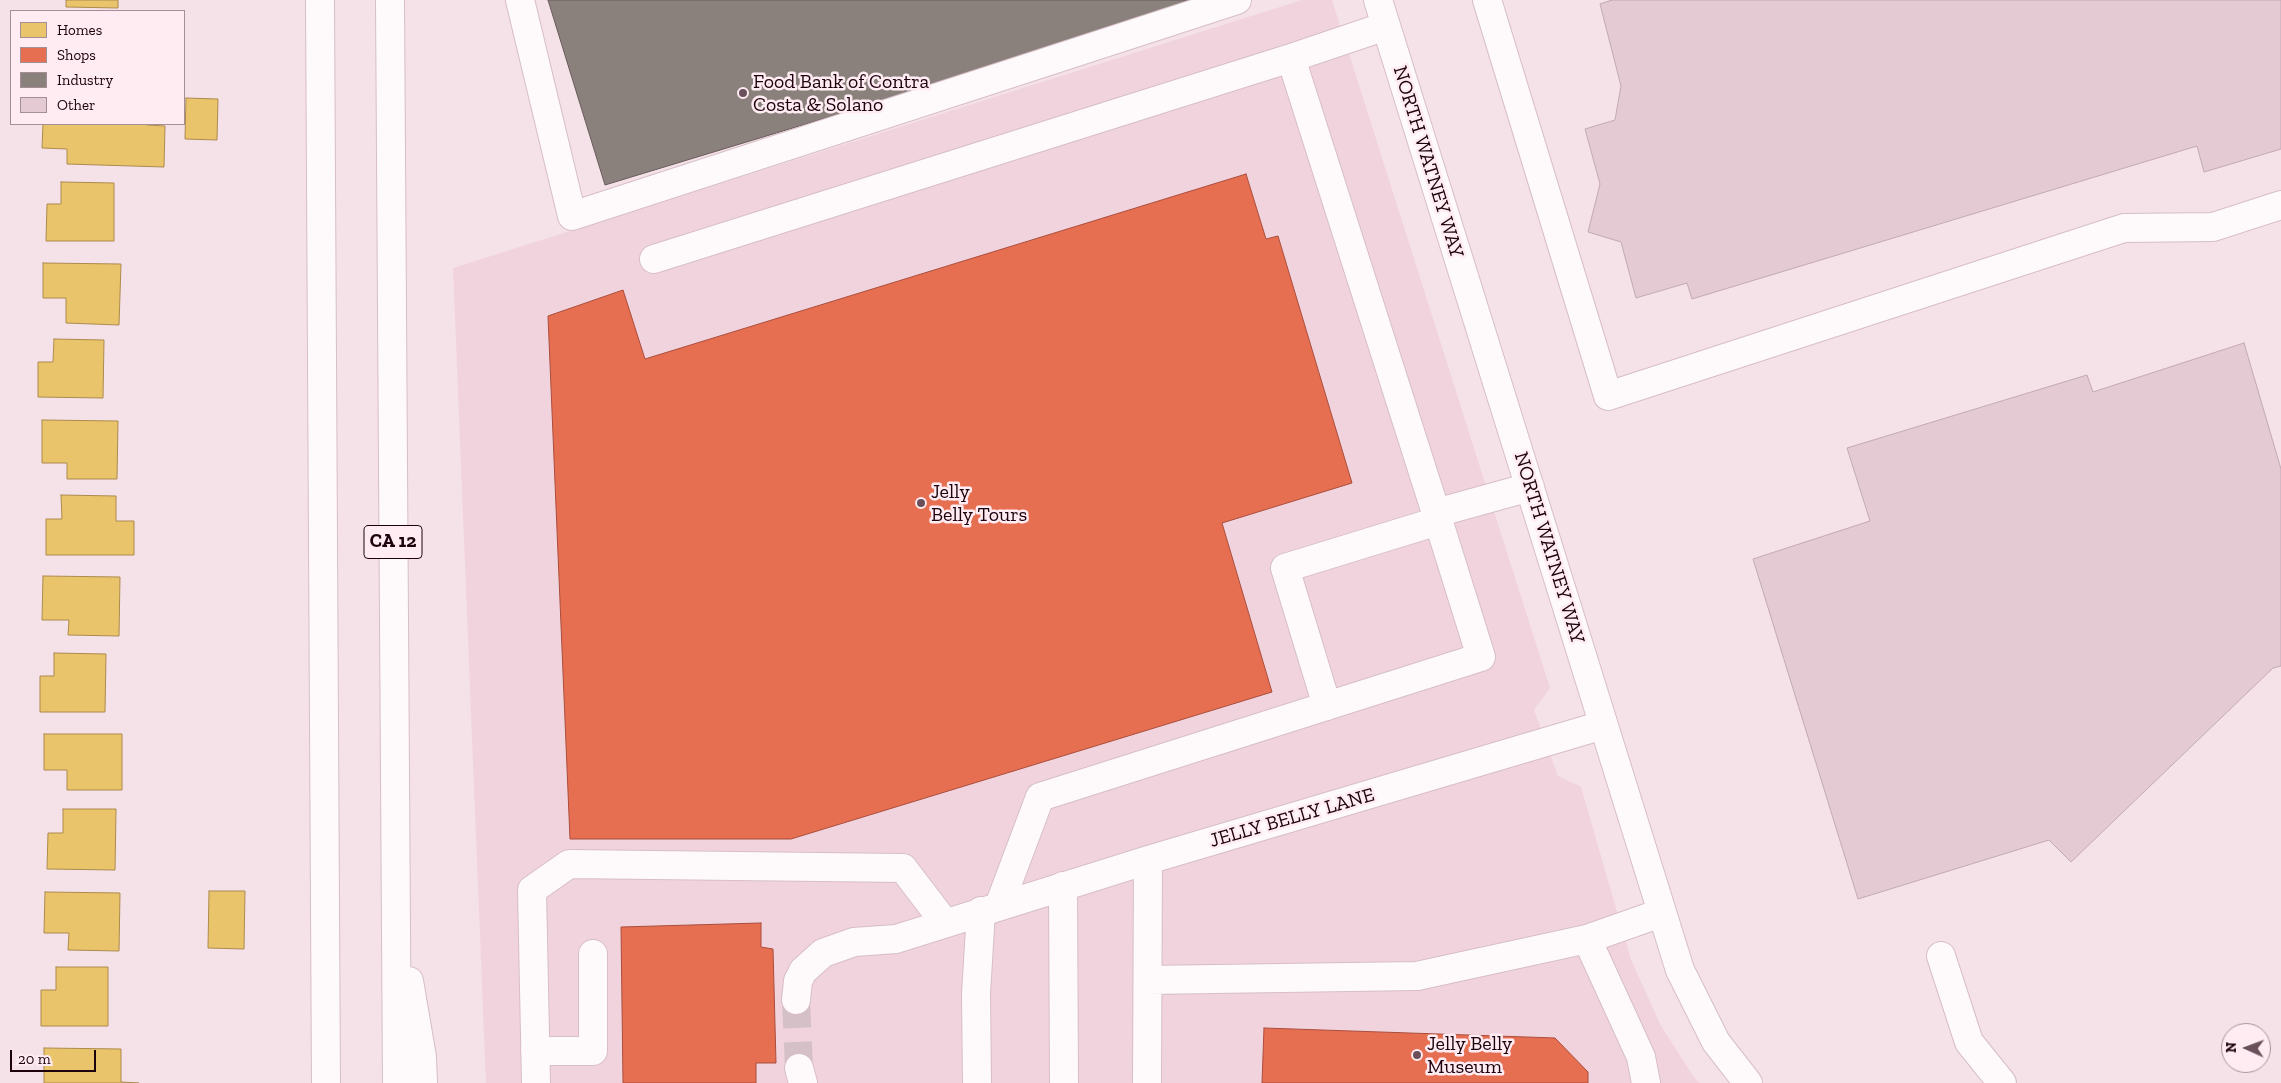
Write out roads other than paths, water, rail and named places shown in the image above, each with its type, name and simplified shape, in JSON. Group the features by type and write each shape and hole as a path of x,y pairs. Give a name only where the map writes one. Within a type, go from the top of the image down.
{"main road":[{"path":"320,0 326,1083"},
{"name":"CA 12","path":"390,0 396,1083"},
{"path":"520,0 572,216 1237,0"},
{"name":"NORTH WATNEY WAY","path":"1378,0 1680,970 1716,1042 1748,1083"},
{"path":"1487,0 1608,396 2124,228 2213,227 2281,205"},
{"path":"654,259 1291,58 1386,26"},
{"path":"977,1083 976,994 990,909 1040,797 1481,657 1291,58"},
{"path":"1327,706 1285,568 1530,487"},
{"name":"JELLY BELLY LANE","path":"796,1000 800,976 823,953 854,942 896,939 1148,860 1603,725"},
{"path":"1148,860 1148,1083"},
{"path":"536,1083 532,890 569,864 903,868 945,923"},
{"path":"1063,886 1064,1083"},
{"path":"395,902 422,1057 423,1083"},
{"path":"1148,980 1417,976 1588,939 1661,913"},
{"path":"1588,939 1641,1057 1646,1083"},
{"path":"535,1051 593,1051 593,954"},
{"path":"1941,956 1969,1042 2002,1083"},
{"path":"320,1083 326,1044"}],"tunnel":[{"path":"796,1000 799,1068"}],"place":[{"name":"Food Bank of Contra Costa & Solano","path":"743,93"},
{"name":"Jelly Belly Tours","path":"921,503"},
{"name":"Jelly Belly Museum","path":"1417,1055"}]}
